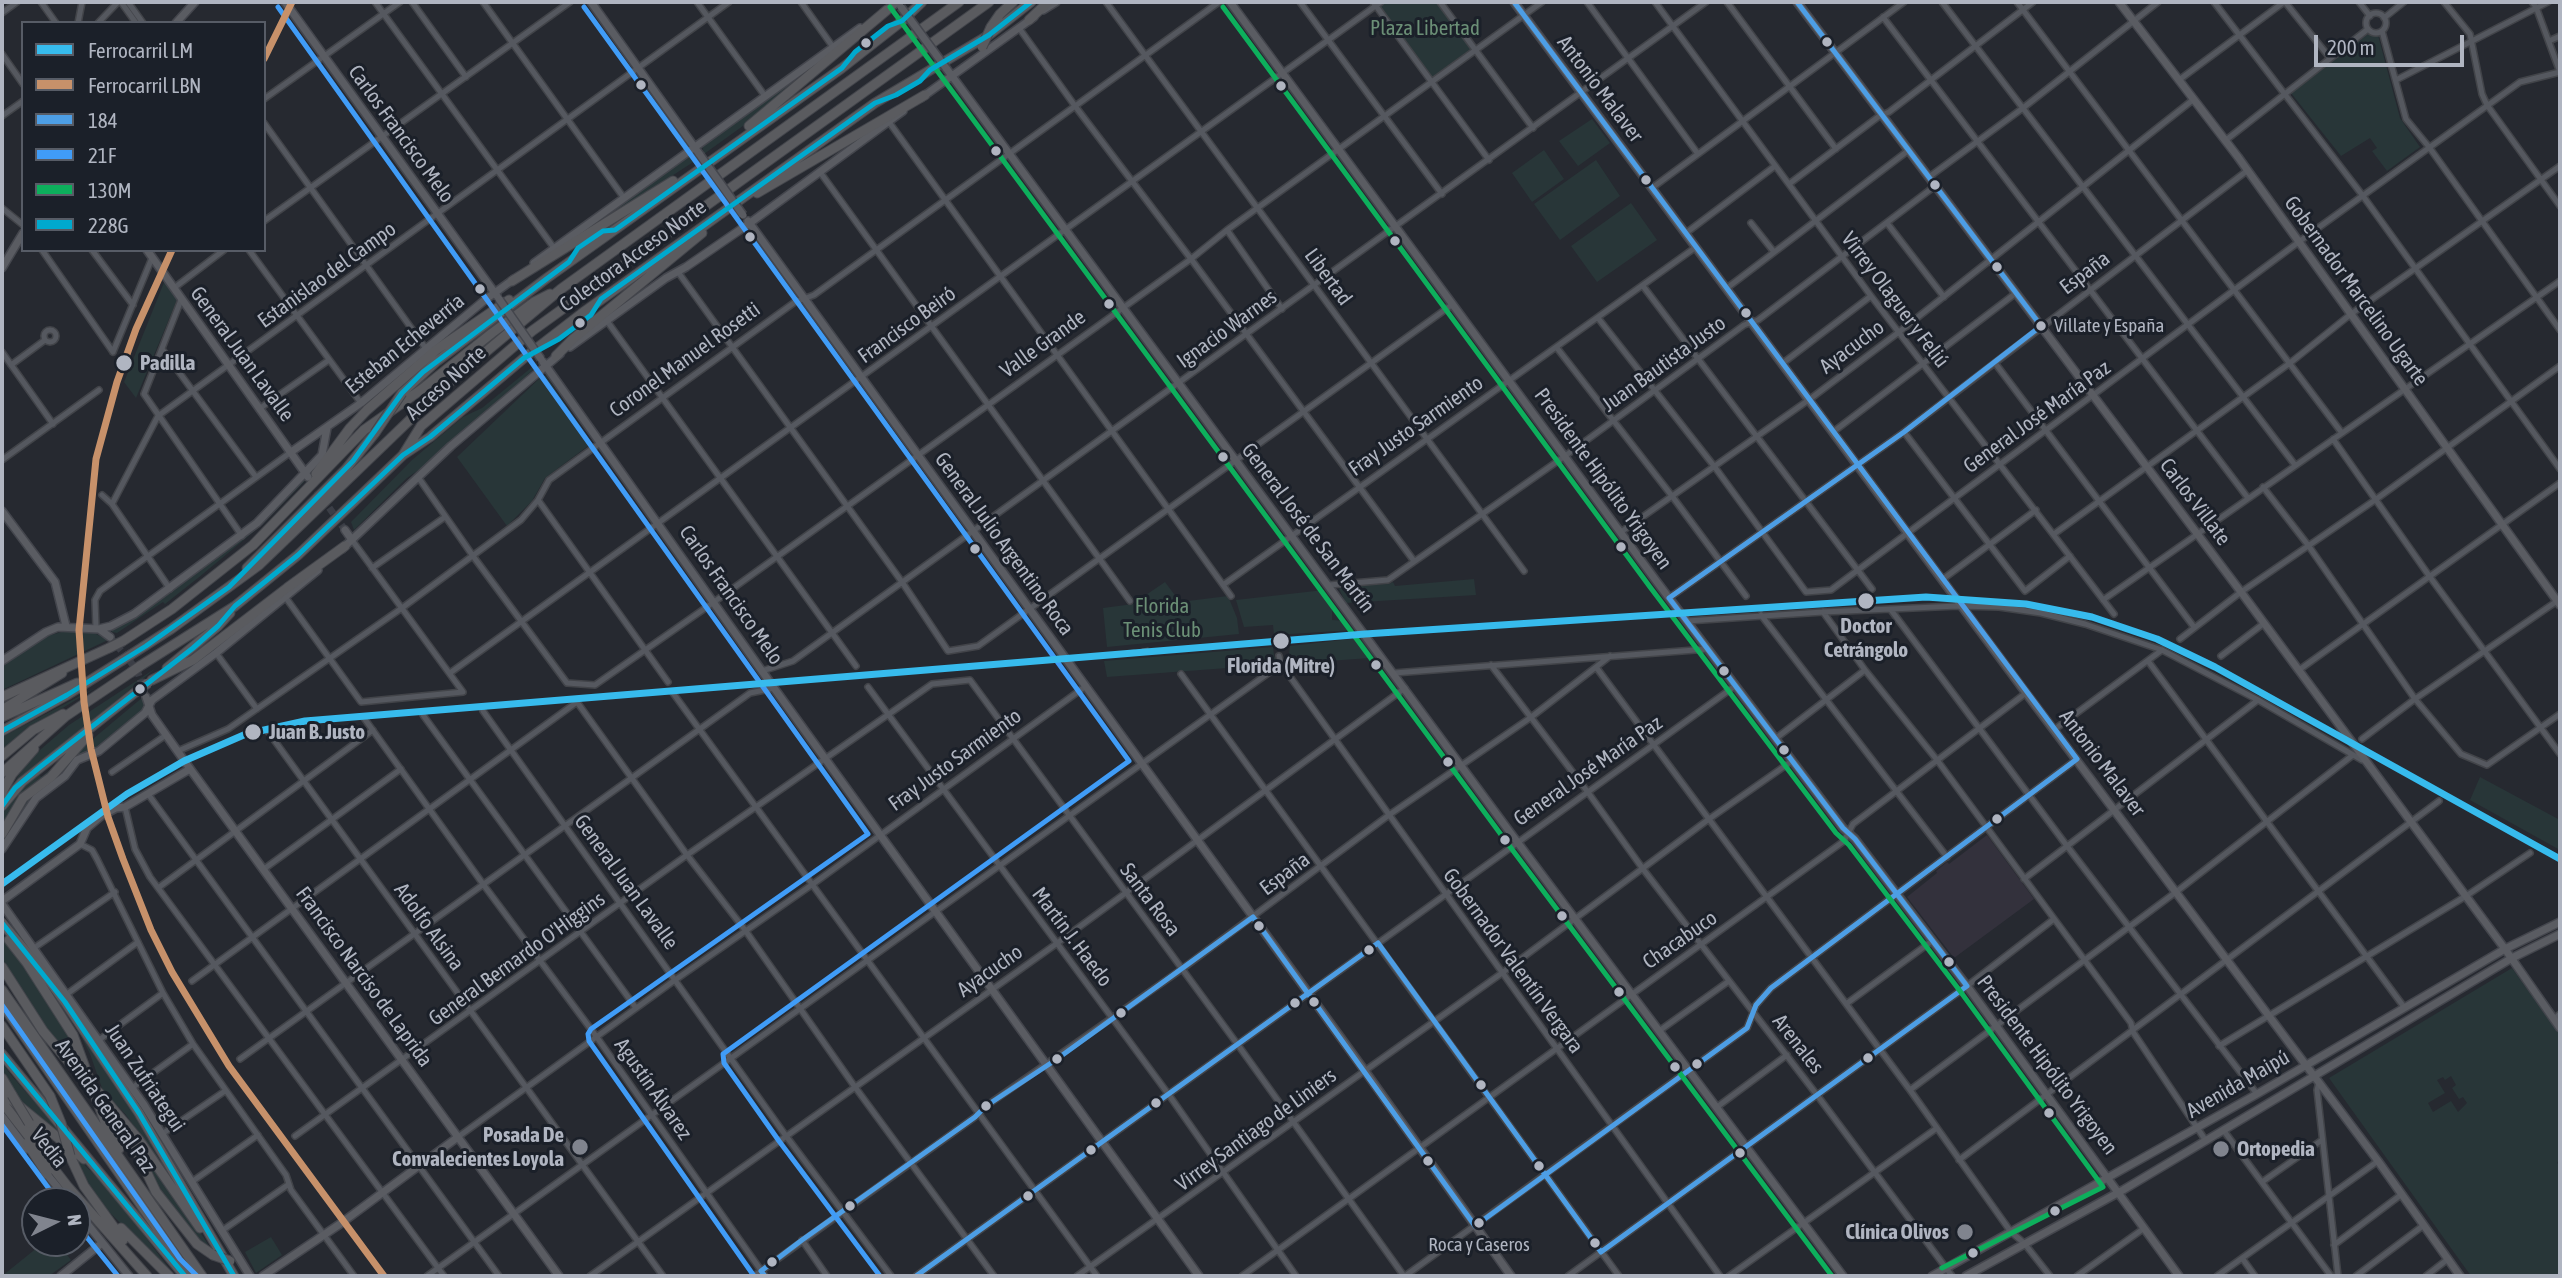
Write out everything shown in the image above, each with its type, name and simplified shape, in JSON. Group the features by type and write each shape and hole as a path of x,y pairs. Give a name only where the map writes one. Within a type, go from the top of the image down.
{"highway":[{"name":"Colectora Acceso Norte","path":"547,278 705,159 842,68 922,2"},
{"name":"Acceso Norte","path":"101,673 259,565 445,386 561,289 960,2"},
{"name":"Acceso Norte","path":"79,706 235,606 298,555 402,455 421,426 532,331 989,2"},
{"path":"981,51 991,27 1013,2"},
{"name":"Colectora Acceso Norte","path":"402,455 430,438 514,366 581,314 739,200 875,103 989,35 1031,2"},
{"path":"1029,20 1048,2"},
{"path":"512,281 705,159 887,10"},
{"path":"739,200 769,187 925,95"},
{"path":"556,356 701,234 724,211"},
{"path":"303,494 324,461 367,410 463,330 547,278"},
{"path":"229,587 333,482 374,433 402,393 437,361 547,278"},
{"path":"2,697 123,641 172,609 273,526 364,430 422,389 534,302 561,289"},
{"path":"150,682 193,660 349,543"},
{"path":"2,806 15,788 40,767 142,694 150,682 218,626 235,606"},
{"path":"2,710 78,662"},
{"path":"2,717 101,673"},
{"path":"2,731 101,673"},
{"path":"2,773 79,706"},
{"path":"2,756 33,730 79,706"},
{"path":"2,792 28,755 66,716"},
{"path":"2,834 23,799 51,777 98,723"},
{"path":"2,923 65,1002 132,1102 172,1167 216,1253"},
{"path":"2,929 73,1035 105,1122 133,1175"},
{"path":"2,967 43,1031 68,1062 120,1115 234,1276"},
{"path":"2,982 13,1005"},
{"name":"Avenida General Paz","path":"2,990 202,1276"},
{"name":"Avenida General Paz","path":"2,1003 187,1276"},
{"path":"2,1026 50,1096 78,1176 150,1276"},
{"path":"2,1054 187,1276"},
{"path":"2,1078 7,1093 104,1226"},
{"path":"7,1093 112,1185"},
{"path":"2,1102 68,1187 150,1276"},
{"path":"2,1111 30,1146 47,1174"},
{"path":"120,1115 156,1192 197,1244 230,1261 241,1261"},
{"path":"100,1208 169,1276"},
{"path":"187,1254 209,1276"}],"street":[{"path":"2,13 18,2"},
{"path":"41,2 55,21"},
{"path":"78,21 82,2"},
{"path":"100,21 119,2 134,21"},
{"path":"128,2 142,21"},
{"path":"178,21 195,2"},
{"name":"Carlos Francisco Melo","path":"285,2 880,836 1199,1276"},
{"path":"375,2 554,248"},
{"path":"266,98 400,2"},
{"path":"412,2 466,77"},
{"path":"483,2 624,198"},
{"path":"266,220 570,2"},
{"name":"General Julio Argentino Roca","path":"591,2 1511,1276"},
{"path":"697,2 765,96"},
{"name":"Estanislao del Campo","path":"112,504 158,416 729,2"},
{"path":"801,2 834,47"},
{"path":"2,849 36,798 65,776 77,760 99,751 145,713 152,700 286,598 349,543 543,362 556,356 750,223 952,76 981,51 1056,2"},
{"name":"Libertad","path":"1106,2 1524,571"},
{"name":"Coronel Manuel Rosetti","path":"177,751 228,729 402,608 521,520 538,500 549,480 796,302 814,295 1219,2"},
{"name":"Presidente Hipólito Yrigoyen","path":"1230,2 1669,598 1897,894 2179,1276"},
{"path":"1300,2 1442,194"},
{"path":"1440,2 1533,128"},
{"name":"Antonio Malaver","path":"1514,2 2026,694 2269,1014 2460,1276"},
{"name":"Valle Grande","path":"522,622 568,683 595,685 918,455 1542,2"},
{"path":"1587,2 1699,154"},
{"name":"Virrey Olaguer y Feliú","path":"1655,2 1871,296 2114,614"},
{"name":"Ignacio Warnes","path":"762,671 793,661 1706,2"},
{"path":"1727,2 1836,149"},
{"name":"Carlos Villate","path":"1797,2 2557,1016 2560,1028"},
{"path":"1652,188 1904,2"},
{"path":"1942,2 2295,465"},
{"path":"2017,2 2342,433"},
{"path":"1789,184 2033,2"},
{"name":"Gobernador Marcelino Ugarte","path":"2119,2 2248,170 2559,602"},
{"path":"1929,177 2023,108 2158,2"},
{"path":"2214,2 2471,343 2560,469"},
{"path":"2179,80 2285,2 2330,58"},
{"path":"2360,2 2370,16"},
{"path":"2384,18 2404,2"},
{"path":"2444,2 2470,34 2482,94 2487,105 2560,206"},
{"path":"2396,80 2534,5 2548,2"},
{"name":"Esteban Echeverría","path":"97,629 97,595 256,477 361,404 554,248 898,3"},
{"name":"General José de San Martín","path":"898,3 1517,841 1843,1276"},
{"path":"1377,3 1489,160"},
{"name":"Francisco Beiró","path":"450,673 1283,74 1377,3"},
{"path":"2534,5 2560,72"},
{"path":"2382,31 2373,33 2368,29 2367,20 2370,16 2379,14 2384,18 2385,27 2382,31 2406,118 2560,330"},
{"path":"1883,18 2091,288 2248,498"},
{"path":"1019,28 1414,561"},
{"path":"2225,140 2368,29"},
{"path":"2549,41 2560,36"},
{"path":"2,54 21,81"},
{"name":"General José María Paz","path":"1761,533 1806,592 1831,590 2487,105 2520,82 2560,72"},
{"name":"Ayacucho","path":"1621,531 1810,399 1899,332 2194,99"},
{"path":"2,116 21,102"},
{"path":"889,122 1231,596"},
{"path":"266,126 427,350"},
{"path":"1727,288 1909,150"},
{"path":"1686,233 1775,166"},
{"path":"2054,534 2290,362 2351,314 2560,166"},
{"name":"España","path":"1669,598 1904,432 2248,170"},
{"path":"820,172 1130,601"},
{"name":"Juan Bautista Justo","path":"1329,585 1388,580 1565,456 1747,323 1753,322 1936,186"},
{"path":"2,210 21,224"},
{"path":"1751,223 1774,252"},
{"path":"1887,223 1944,297"},
{"path":"1227,230 1282,309"},
{"path":"2,268 21,236"},
{"name":"Fray Justo Sarmiento","path":"1223,584 1696,247"},
{"path":"43,252 113,352 152,258"},
{"path":"93,252 132,305"},
{"name":"General Juan Lavalle","path":"148,252 307,476"},
{"path":"173,288 221,252"},
{"path":"250,252 361,404"},
{"path":"678,272 902,582 948,651 978,646 1453,304"},
{"path":"2103,600 2560,281"},
{"path":"1643,286 1872,589"},
{"path":"1833,432 2016,293"},
{"path":"1783,363 1871,296"},
{"path":"181,300 144,394 242,536"},
{"path":"1598,318 1714,466 1761,533"},
{"path":"607,321 856,666"},
{"path":"11,365 45,340"},
{"path":"1557,348 1746,596"},
{"path":"162,349 256,477"},
{"path":"2,352 53,424"},
{"path":"259,409 329,360"},
{"path":"1995,363 2194,627"},
{"path":"2180,639 2241,592 2375,500 2560,366"},
{"path":"2,460 99,390"},
{"path":"2,661 46,632 66,626 97,629 110,626 134,614 170,589 242,536 307,476 324,452 327,428"},
{"path":"1904,432 2025,591 2070,556"},
{"path":"2333,439 2560,754"},
{"path":"418,477 472,556 522,622"},
{"path":"2299,670 2560,483"},
{"path":"2263,487 2308,545 2415,699 2461,754 2487,765 2560,714"},
{"path":"102,495 112,504 170,589"},
{"path":"538,500 643,650 668,681"},
{"path":"2,510 55,582 66,626"},
{"path":"1943,579 2036,510"},
{"path":"372,568 445,517"},
{"path":"286,598 361,702 463,692 372,568 349,543 345,530"},
{"path":"2362,739 2415,699 2559,602"},
{"path":"1687,621 1961,606 1999,607 2041,613 2113,632 2162,650 2360,757 2371,769"},
{"path":"1891,610 2257,1094"},
{"path":"1823,612 1865,670 1937,760 2130,1023 2133,1032 2206,1141"},
{"path":"1761,615 1947,857"},
{"path":"2221,656 2263,624"},
{"path":"97,629 110,637"},
{"path":"1394,673 1708,649"},
{"path":"2055,729 2162,650"},
{"path":"216,653 257,709"},
{"path":"427,1276 1281,664 1279,656"},
{"path":"1610,656 1596,667 1910,1090 2011,1232 2024,1243 2050,1276"},
{"path":"2148,661 2404,1007"},
{"name":"Gobernador Valentín Vergara","path":"1281,664 1720,1276"},
{"name":"Arenales","path":"1491,666 1952,1276"},
{"name":"España","path":"754,1276 763,1274 802,1240 1254,917 1389,815 1530,718 1596,667"},
{"path":"1775,739 1865,670"},
{"path":"1181,674 1619,1276"},
{"name":"General Bernardo O'Higgins","path":"295,1136 889,713 932,684 970,680"},
{"name":"Santa Rosa","path":"970,680 1405,1276"},
{"name":"General José María Paz","path":"916,1276 1735,685"},
{"name":"Martín J. Haedo","path":"868,687 1169,1095 1296,1276"},
{"name":"Fray Justo Sarmiento","path":"263,1276 324,1236 636,1008 1086,687"},
{"path":"240,1059 750,692 774,688"},
{"name":"Ayacucho","path":"590,1276 1056,944 1405,688"},
{"path":"673,693 1097,1276"},
{"name":"Francisco Narciso de Laprida","path":"142,694 177,751 559,1276"},
{"name":"Chacabuco","path":"1242,1276 1844,841 1853,824 2026,694"},
{"path":"2024,879 2258,700"},
{"path":"192,981 577,702 994,1276"},
{"name":"General Juan Lavalle","path":"483,711 786,1136 891,1276"},
{"path":"423,715 636,1008"},
{"name":"Agustín Álvarez","path":"364,718 596,1037 763,1274"},
{"path":"158,888 373,730"},
{"name":"Adolfo Alsina","path":"269,733 663,1276"},
{"path":"112,772 166,735"},
{"path":"1910,1090 2176,892 2353,755"},
{"path":"1405,1276 1746,1028 1766,992 2077,759"},
{"name":"Virrey Santiago de Liniers","path":"1077,1276 1502,973 1709,819 1792,761"},
{"path":"2,903 80,844 87,828 101,816 116,808 125,807 190,769"},
{"path":"264,869 401,769"},
{"path":"148,794 499,1276"},
{"path":"1959,1160 2439,801"},
{"path":"125,807 135,849 158,888 444,1276"},
{"path":"80,844 92,850 163,993 193,1044 354,1276"},
{"path":"2219,1046 2466,896 2530,853"},
{"path":"34,948 115,892"},
{"name":"Juan Zufriategui","path":"2,903 132,1088 193,1181 250,1276"},
{"path":"1567,1276 2054,919"},
{"name":"Avenida Maipú","path":"1932,1276 2257,1094 2505,949 2560,922"},
{"name":"Avenida Maipú","path":"1966,1276 2317,1079 2512,958 2560,934"},
{"path":"1846,1004 1932,941"},
{"path":"67,993 138,942"},
{"path":"1659,1031 1729,981"},
{"path":"99,1040 163,993"},
{"path":"132,1088 193,1044"},
{"path":"1717,1107 1787,1055"},
{"path":"2317,1079 2338,1276"},
{"path":"162,1134 225,1091"},
{"name":"Vedia","path":"2,1116 58,1187"},
{"path":"1729,1276 1937,1128"},
{"path":"2224,1131 2331,1276"},
{"path":"193,1181 258,1135"},
{"path":"2262,1182 2322,1140"},
{"path":"2217,1276 2378,1161"},
{"path":"223,1230 289,1184"},
{"path":"2334,1245 2402,1194"},
{"path":"2356,1276 2424,1226"},
{"path":"91,1229 129,1276"},
{"path":"2077,1276 2143,1229"},
{"path":"802,1240 827,1276"},
{"path":"61,1276 102,1243"},
{"path":"2242,1258 2255,1276"},
{"path":"2426,1276 2448,1259"}],"shaded area":[{"path":"1987,835 2034,899 1954,958 1907,897 1947,862 1949,864"}],"green space":[{"name":"Plaza Libertad","path":"1385,2 1437,2 1471,49 1431,78 1379,6"},
{"path":"2367,35 2378,35 2400,118 2420,147 2387,171 2372,151 2377,148 2370,138 2341,156 2291,93"},
{"path":"844,41 754,118 704,154 702,146"},
{"path":"1592,119 1610,143 1578,166 1559,141"},
{"path":"1544,150 1564,179 1532,202 1512,173"},
{"path":"689,154 698,159 579,236 578,233"},
{"path":"1596,160 1620,196 1560,240 1534,204"},
{"path":"1631,203 1657,240 1597,282 1571,246"},
{"path":"165,280 177,300 136,398 124,382"},
{"path":"537,363 536,367 439,456 407,478 354,530 351,522 412,460 463,417 482,408"},
{"path":"543,375 592,443 545,478 532,501 507,526 457,457"},
{"path":"303,479 305,481 263,524 198,578 165,604 163,602 117,633 112,632 111,630 153,605 240,541"},
{"path":"1474,579 1476,595 1346,603 1339,589 1341,586 1393,582 1395,586"},
{"name":"Florida Tenis Club","path":"1165,582 1180,602 1228,596 1237,618 1239,634 1107,647 1103,608 1141,603 1140,599"},
{"path":"1324,590 1332,601 1332,620 1347,621 1354,630 1274,635 1273,625 1244,627 1236,600"},
{"path":"65,631 94,633 108,640 2,690 2,667 44,637"},
{"path":"1368,637 1383,657 1288,664 1290,646"},
{"path":"1273,647 1274,656 1281,664 1107,677 1104,661"},
{"path":"156,668 34,768 41,777 59,763 2,828 2,802 24,767 41,749 69,725"},
{"path":"97,687 48,717 2,752 2,737"},
{"path":"143,697 147,706 144,711 98,750 85,754 66,774 34,799 3,843 14,819 27,801 51,783 82,748"},
{"path":"2480,777 2560,820 2560,850 2470,800"},
{"path":"2,936 38,984 60,1021 75,1049 77,1057 68,1048 77,1066 50,1033 2,960"},
{"path":"2512,968 2560,1035 2560,1159 2557,1163 2560,1165 2560,1276 2471,1276 2329,1078","holes":["2451,1076 2456,1085 2452,1088 2459,1099 2463,1097 2467,1103 2458,1112 2451,1101 2433,1112 2428,1103 2445,1093 2437,1080 2443,1077 2445,1080"]},
{"path":"74,1022 140,1121 164,1169 126,1115 103,1091 90,1054"},
{"path":"2,1063 70,1143 22,1106 2,1073"},
{"path":"138,1145 212,1251 204,1247 161,1194"},
{"path":"75,1155 112,1193 175,1276 107,1210 84,1178"},
{"path":"271,1237 282,1255 256,1273 245,1252"},
{"path":"26,1257 69,1257 71,1260 49,1276 2,1276"}],"tunnel":[{"path":"311,482 345,530"},
{"path":"110,637 137,670 146,697"}],"railway":[{"path":"1100,655 1153,648"}],"rail line":[{"name":"LBN","path":"266,55 292,2"},
{"name":"LBN","path":"171,252 136,329 117,382 96,459 79,630 84,702 91,749 108,817 123,859 151,930 172,972 229,1066 384,1276"},
{"name":"LM","path":"2,884 127,794 184,761 246,734 305,721 1365,634 1926,597 2026,604 2092,617 2157,639 2215,667 2560,859"}],"transit line":[{"name":"228G","path":"2,731 146,646 229,587 353,461 402,393 423,372 569,262 578,248 603,231 615,230 842,68 855,52 888,26 902,21 922,2"},
{"name":"228G","path":"2,806 15,788 40,767 193,648 218,626 235,606 298,555 403,455 430,437 524,358 559,339 591,315 601,299 875,103 920,81 930,70 989,35 1031,2"},
{"name":"184","path":"765,1276 761,1271 802,1240 1253,917 1475,1226 1747,1028 1756,1005 1771,988 2077,759 1514,2"},
{"name":"184","path":"916,1276 1378,943 1601,1252 1967,986 1855,839 1843,828 1669,598 1904,432 2041,326 1797,2"},
{"name":"21F","path":"278,7 868,834 591,1029 588,1034 589,1041 754,1276"},
{"name":"21F","path":"584,7 1129,761 723,1054 724,1063 779,1141 880,1276"},
{"name":"130M","path":"890,7 1505,840 1832,1276"},
{"name":"130M","path":"1223,7 1650,587 1836,833 1849,845 1960,991 2103,1187 1942,1268"},
{"name":"228G","path":"2,923 65,1002 139,1113 234,1276"},
{"name":"21F","path":"2,1005 180,1259 197,1276"},
{"name":"228G","path":"2,1054 185,1276"},
{"name":"21F","path":"2,1125 48,1187"},
{"name":"21F","path":"91,1242 118,1276"}],"place":[{"name":"Villate y España","path":"2041,326"},
{"name":"Padilla","path":"124,363"},
{"name":"Doctor Cetrángolo","path":"1866,601"},
{"name":"Florida (Mitre)","path":"1281,641"},
{"name":"Juan B. Justo","path":"253,732"},
{"name":"Posada De Convalecientes Loyola","path":"580,1147"},
{"name":"Ortopedia","path":"2221,1149"},
{"name":"Roca y Caseros","path":"1479,1223"},
{"name":"Clínica Olivos","path":"1965,1232"}]}
